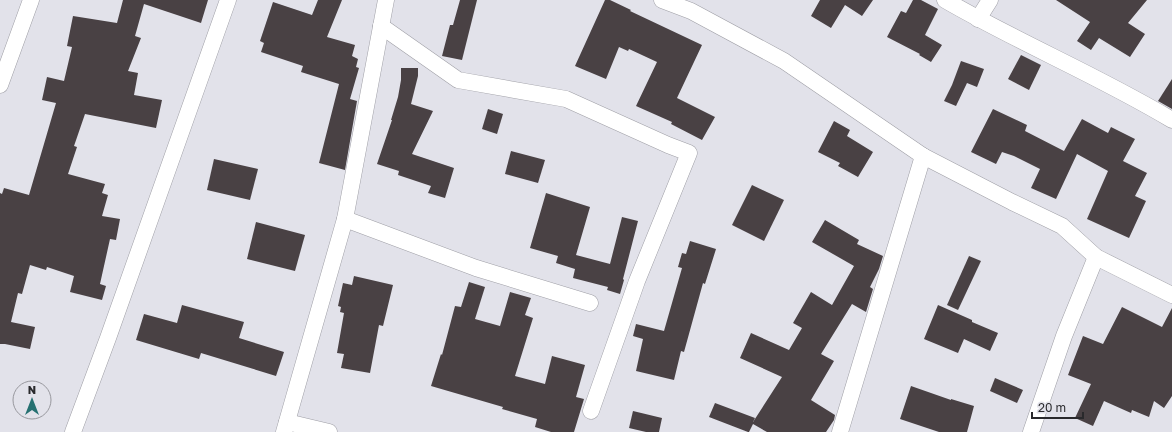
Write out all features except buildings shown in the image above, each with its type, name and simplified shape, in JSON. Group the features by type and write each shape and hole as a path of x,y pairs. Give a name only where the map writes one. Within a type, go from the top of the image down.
{"street":[{"path":"0,85 31,0"},
{"path":"73,432 228,0"},
{"path":"329,432 286,427 345,219 386,0"},
{"path":"662,0 691,11 784,61 923,156 1062,226 1096,257 1172,295"},
{"path":"945,0 978,19 1045,52 1172,120"},
{"path":"978,19 990,0"},
{"path":"381,26 458,80 566,98 668,145 689,153 637,281 591,411"},
{"path":"840,432 923,156"},
{"path":"345,219 476,268 590,303"},
{"path":"1031,432 1064,336 1096,257"}]}
